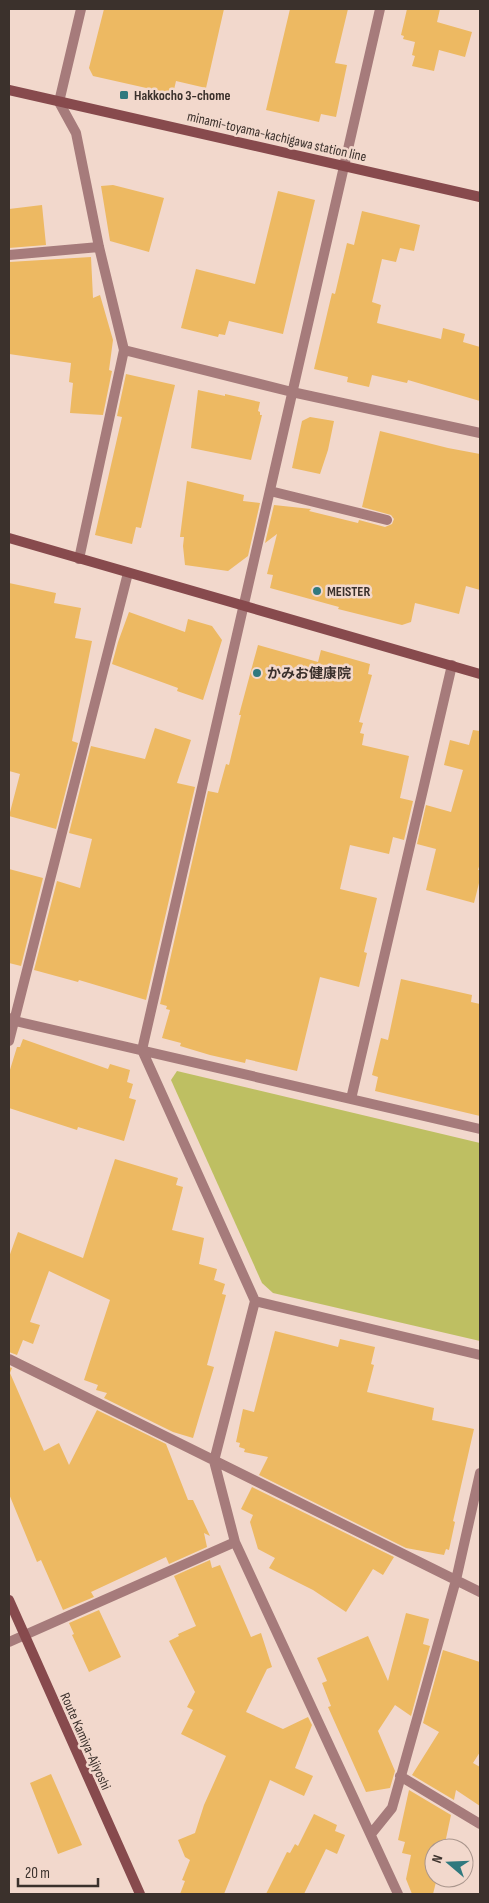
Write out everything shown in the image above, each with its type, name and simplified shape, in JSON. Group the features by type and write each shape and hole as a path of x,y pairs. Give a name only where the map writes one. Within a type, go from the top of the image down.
{"main road":[{"name":"minami-toyama-kachigawa station line","path":"9,90 480,197"},
{"path":"9,538 480,674"},
{"name":"Route Kamiya-Ajiyoshi","path":"9,1600 140,1894"}],"street":[{"path":"79,559 124,350 99,247 76,133 59,102 81,9"},
{"path":"380,9 142,1050 255,1301 214,1461 235,1542 398,1894"},
{"path":"9,255 99,247"},
{"path":"124,350 292,392 480,433"},
{"path":"270,491 387,520"},
{"path":"9,1042 12,1020 128,573"},
{"path":"352,1099 452,665"},
{"path":"12,1020 480,1129"},
{"path":"255,1301 480,1355"},
{"path":"9,1359 480,1592"},
{"path":"371,1834 392,1808 456,1580 480,1473"},
{"path":"9,1642 235,1542"},
{"path":"400,1776 480,1824"}],"shaded area":[{"path":"177,1071 480,1143 480,1341 273,1293 262,1283 171,1080"}],"building":[{"path":"104,9 224,9 206,88 176,81 173,94 93,76 89,68"},
{"path":"290,9 348,9 335,63 347,65 336,117 321,114 319,122 266,110"},
{"path":"407,9 440,9 437,22 472,32 465,57 439,50 434,71 412,66 415,56 412,55 415,42 403,39 404,36 401,35"},
{"path":"113,185 164,198 149,252 110,241 101,186"},
{"path":"278,191 315,200 283,334 229,321 225,335 219,334 218,337 181,328 196,269 255,284"},
{"path":"42,205 46,245 9,248 9,209"},
{"path":"362,211 420,225 414,251 400,248 396,262 382,259 372,302 381,305 377,323 441,339 443,328 465,334 463,342 480,347 480,401 408,380 407,383 372,375 369,387 347,382 348,377 314,369 332,293 335,294 347,243 354,245"},
{"path":"91,257 93,298 100,295 113,340 109,370 112,371 103,415 70,413 73,383 69,382 71,363 9,354 9,262"},
{"path":"126,374 175,385 141,528 136,527 132,544 95,535 122,417 117,416"},
{"path":"198,390 260,402 258,411 262,415 251,460 191,448"},
{"path":"310,417 334,421 328,450 320,474 292,468 302,421"},
{"path":"380,431 480,454 480,590 466,586 459,614 415,603 411,622 402,625 338,609 339,607 270,588 273,575 267,574 277,534 265,543 274,505 311,509 309,511 358,523 359,520 385,527 392,524 394,519 391,515 362,507"},
{"path":"187,481 244,495 243,501 260,503 248,556 228,571 185,565 184,537 180,537"},
{"path":"9,583 56,593 54,603 81,608 75,638 92,641 72,741 78,743 56,829 9,816 20,774 9,771"},
{"path":"129,612 185,632 188,619 212,626 222,640 203,700 177,691 178,688 112,664"},
{"path":"258,645 318,662 321,650 370,664 368,674 372,675 359,722 363,723 360,733 364,734 362,745 409,756 400,798 413,801 404,840 393,837 389,854 350,845 340,889 377,898 364,952 367,953 359,987 320,977 297,1071 246,1059 245,1063 210,1055 180,1046 181,1043 162,1038 170,1010 166,1009 167,1006 160,1004 208,791 218,793 226,764 229,765 241,715 239,715"},
{"path":"155,728 191,740 177,783 195,787 146,1000 79,980 78,982 34,970 57,881 80,888 92,839 69,833 91,746 145,759"},
{"path":"473,730 480,731 480,863 478,870 480,870 480,879 474,903 426,890 436,849 417,844 426,805 451,812 463,770 444,765 450,740 469,745"},
{"path":"9,869 43,878 21,966 9,963"},
{"path":"401,979 472,995 471,1002 480,1004 480,1116 375,1091 378,1077 372,1075 381,1038 388,1040"},
{"path":"23,1039 108,1069 110,1064 130,1070 127,1082 133,1084 129,1098 136,1100 124,1141 78,1127 77,1130 9,1108 9,1073 17,1047 20,1047"},
{"path":"115,1159 178,1178 176,1185 183,1187 172,1230 204,1238 199,1264 217,1269 214,1280 225,1284 222,1294 226,1295 207,1365 214,1367 193,1438 173,1432 104,1398 107,1393 96,1390 98,1385 84,1380 110,1300 49,1271 30,1322 40,1325 33,1344 23,1340 17,1355 9,1352 9,1257 18,1232 83,1258"},
{"path":"275,1331 338,1347 340,1339 375,1347 371,1364 374,1365 367,1392 434,1408 432,1420 474,1429 453,1521 455,1522 449,1550 446,1549 444,1555 406,1548 259,1475 268,1457 244,1452 245,1449 239,1447 240,1443 236,1442 243,1409 254,1412"},
{"path":"9,1367 12,1368 10,1373 44,1451 59,1443 69,1465 97,1410 166,1444 188,1500 193,1500 210,1536 204,1533 207,1547 169,1564 166,1557 91,1592 94,1597 63,1610 41,1560 37,1562 9,1494"},
{"path":"252,1487 394,1557 383,1575 373,1569 346,1612 313,1590 269,1568 275,1558 258,1549 250,1522 253,1515 241,1509"},
{"path":"210,1560 212,1568 220,1565 251,1637 261,1633 272,1667 267,1669 246,1712 283,1729 308,1717 312,1725 295,1768 313,1776 304,1796 270,1780 224,1894 180,1894 185,1881 182,1880 190,1860 185,1857 178,1840 195,1833 204,1805 226,1756 181,1734 193,1710 187,1707 195,1692 169,1641 179,1636 178,1634 196,1626 174,1576"},
{"path":"99,1610 121,1657 89,1672 72,1635 74,1634 69,1623"},
{"path":"406,1613 429,1619 423,1644 430,1646 411,1716 395,1705 378,1731 395,1771 390,1788 366,1792 328,1707 331,1706 322,1683 327,1681 317,1658 368,1636 388,1681"},
{"path":"443,1650 480,1662 480,1752 473,1763 480,1767 480,1806 456,1790 454,1800 412,1775 439,1732 423,1723"},
{"path":"51,1774 82,1845 58,1854 30,1783"},
{"path":"409,1790 451,1815 446,1838 424,1838 424,1888 434,1888 433,1894 412,1894 406,1879 411,1855 402,1853 405,1842 398,1840"},
{"path":"314,1814 337,1825 335,1831 345,1835 337,1854 326,1849 304,1894 266,1894 287,1852 290,1853 295,1844 298,1846"}],"place":[{"name":"Hakkocho 3-chome","path":"124,95"},
{"name":"MEISTER","path":"317,591"},
{"name":"かみお健康院","path":"257,673"}]}
